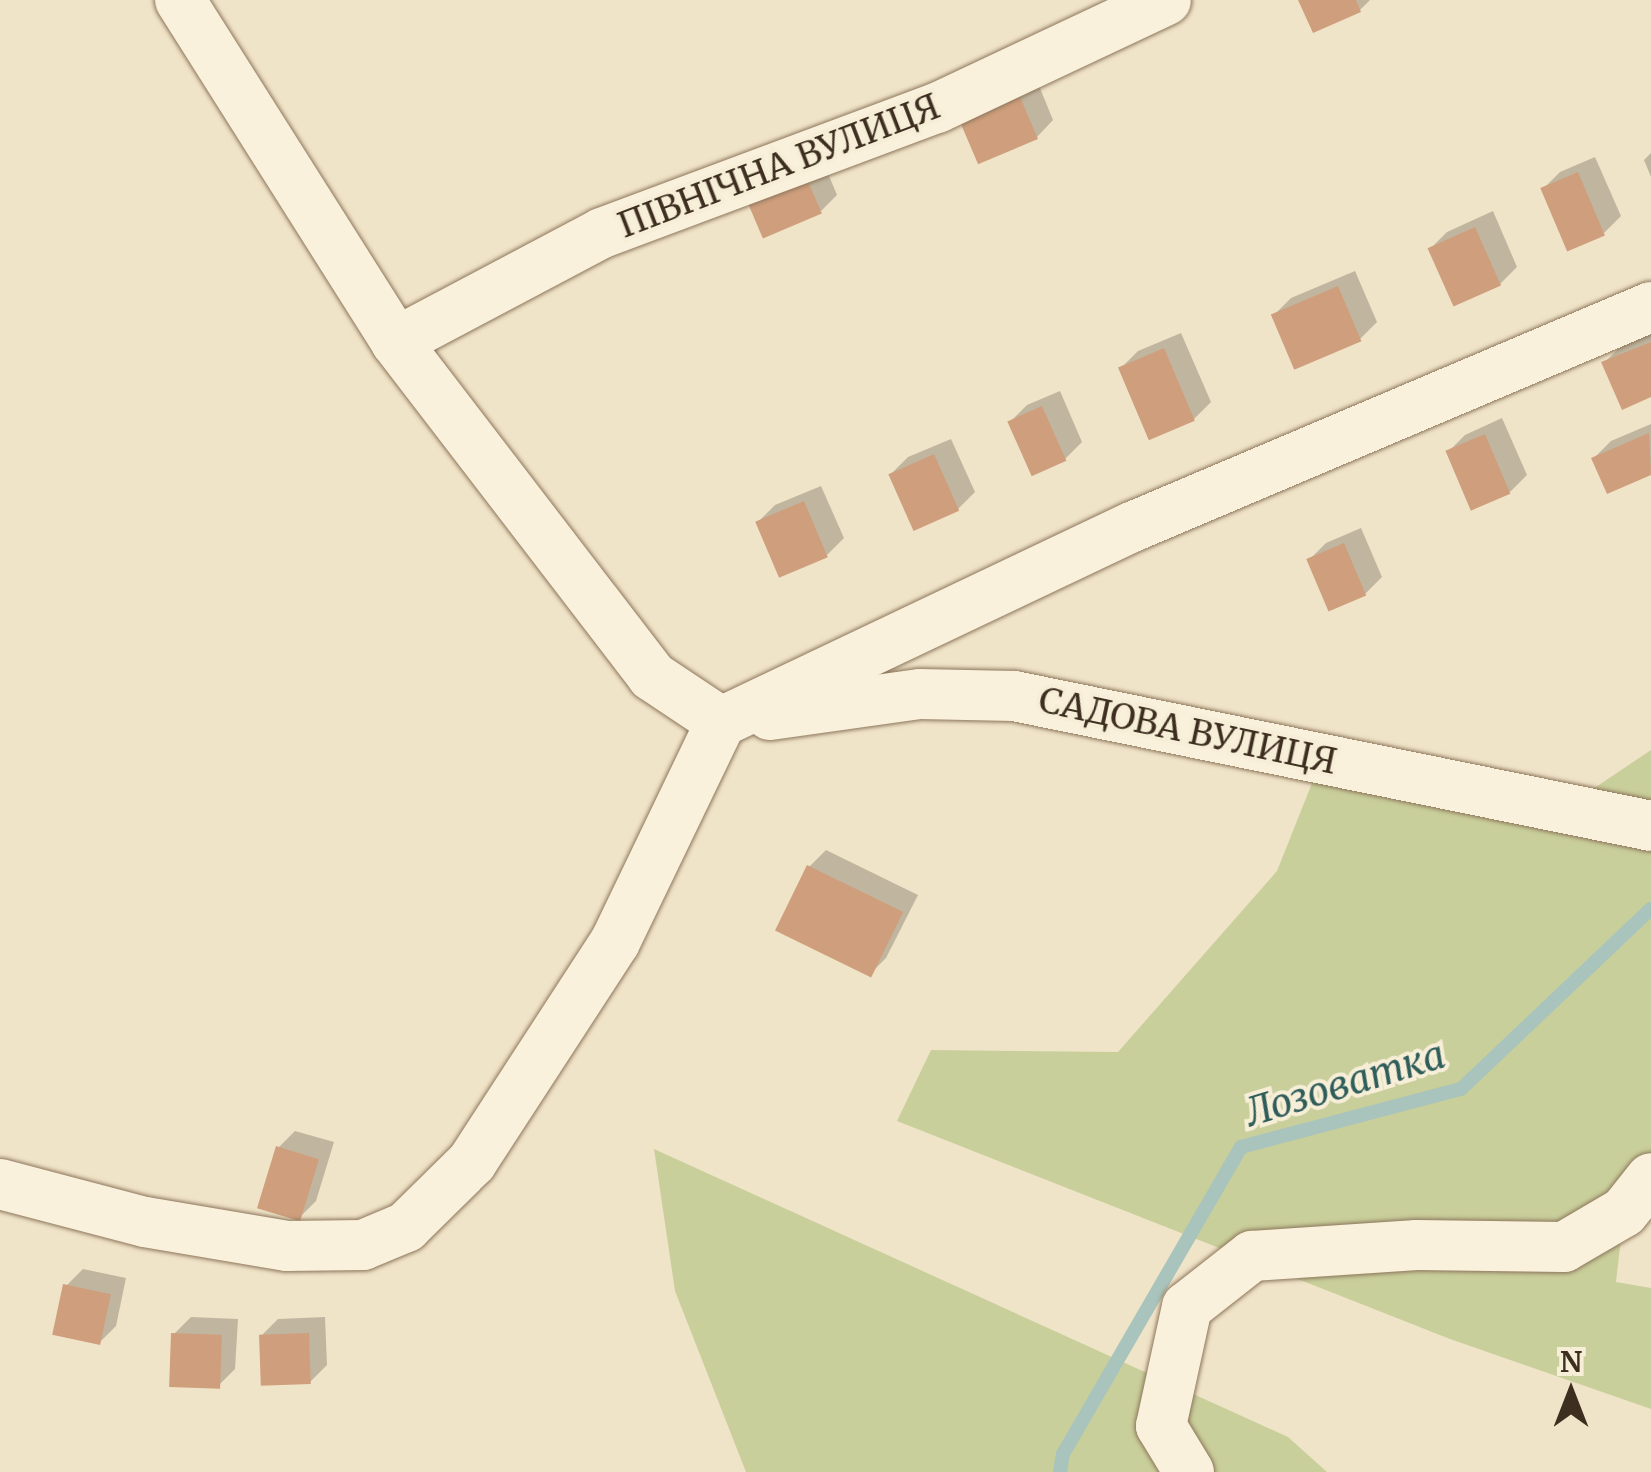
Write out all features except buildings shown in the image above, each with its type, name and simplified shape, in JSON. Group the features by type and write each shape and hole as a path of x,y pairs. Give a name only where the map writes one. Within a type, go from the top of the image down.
{"street":[{"path":"180,0 396,342 652,676 721,722"},
{"name":"ПІВНІЧНА ВУЛИЦЯ","path":"396,342 602,232 937,108 1166,0"},
{"path":"0,1184 145,1222 287,1246 363,1246 406,1227 472,1162 615,942 721,722 1132,527 1651,307"},
{"name":"САДОВА ВУЛИЦЯ","path":"721,722 920,694 1014,696 1651,826"},
{"path":"1188,1472 1161,1426 1186,1307 1252,1256 1417,1245 1564,1247 1624,1212 1651,1178"}],"green space":[{"path":"1651,750 1651,1178 1624,1212 1616,1282 1651,1288 1651,1409 1450,1339 897,1121 931,1050 1118,1052 1277,871 1324,753 1575,801"},
{"path":"654,1149 1288,1437 1327,1472 746,1472 675,1291"}],"waterway":[{"name":"Лозоватка","path":"1060,1472 1063,1454 1241,1147 1461,1089 1651,909"}]}
